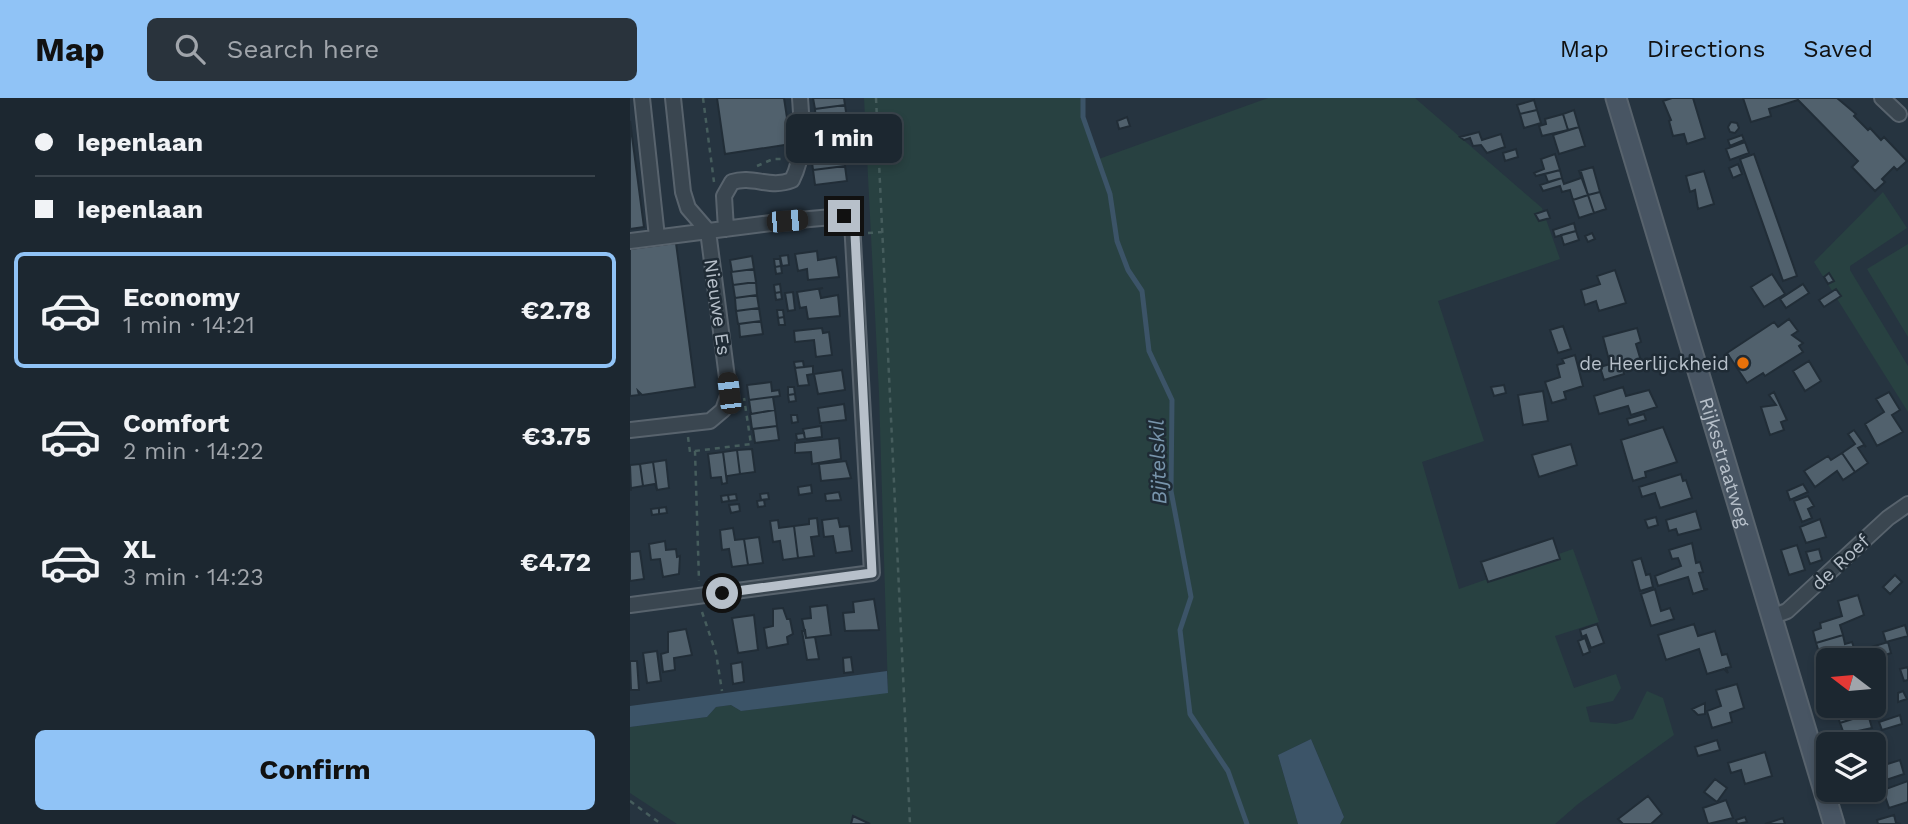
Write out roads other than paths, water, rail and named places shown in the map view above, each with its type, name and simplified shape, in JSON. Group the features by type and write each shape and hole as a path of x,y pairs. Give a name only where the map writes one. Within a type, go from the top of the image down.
{"street":[{"path":"642,98 657,237"},
{"name":"Nieuwe Es","path":"630,430 710,421 723,410 729,393 708,231 688,208 683,192 673,98"},
{"name":"Nieuwe Es","path":"726,229 724,196 732,182 744,178 770,185 792,180 799,165 802,125 800,98"},
{"name":"Rijksstraatweg","path":"1616,98 1834,824"},
{"path":"1882,98 1899,114"},
{"path":"630,605 872,573 852,222 844,216 708,231"},
{"name":"Nieuwe Es","path":"630,241 708,231"},
{"name":"de Roef","path":"1771,617 1787,611 1888,518 1908,504"}],"water":[{"path":"887,671 888,693 741,711 731,705 716,707 707,717 630,727 630,706"},
{"path":"1311,739 1344,817 1340,824 1298,824 1278,755"}],"waterway":[{"name":"Bijtelskil","path":"1083,98 1083,117 1110,194 1117,241 1128,270 1142,291 1149,351 1172,400 1171,491 1191,597 1180,630 1190,714 1228,771 1247,824"}],"place":[{"name":"de Heerlijckheid","path":"1743,363"}]}
